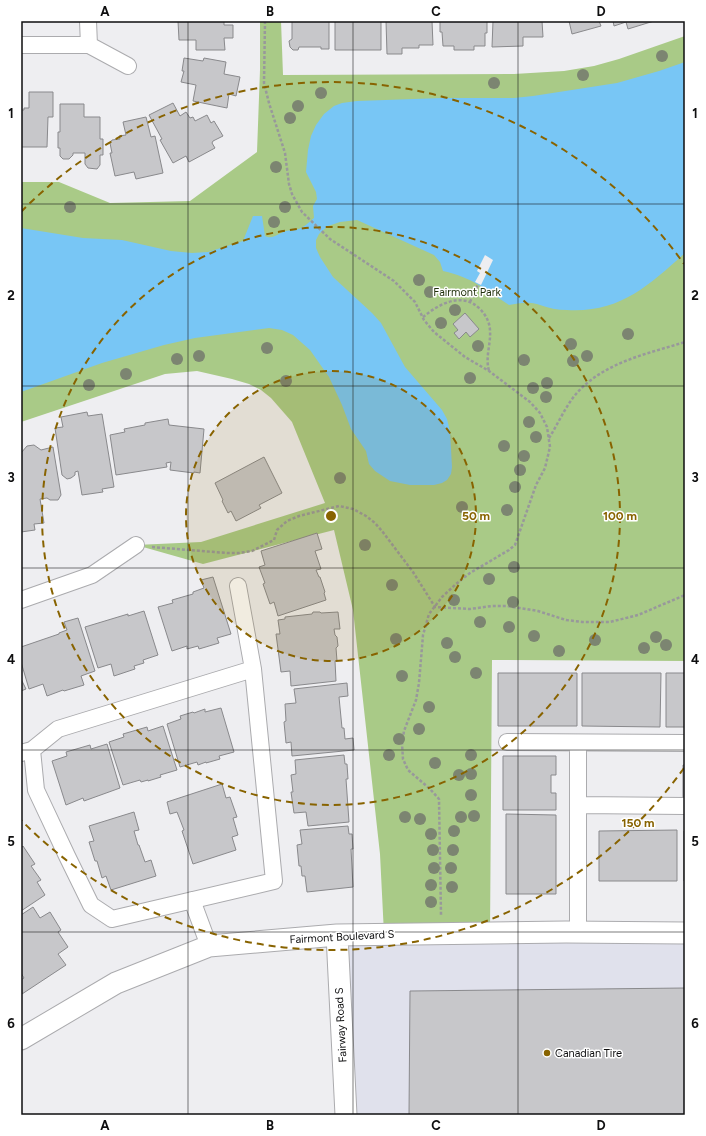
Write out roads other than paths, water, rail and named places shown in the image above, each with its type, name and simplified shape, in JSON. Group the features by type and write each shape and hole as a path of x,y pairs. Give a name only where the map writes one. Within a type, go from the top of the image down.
{"street":[{"path":"88,21 89,45"},
{"path":"21,45 89,45 128,66"},
{"path":"21,600 92,575 136,545"},
{"path":"238,586 254,669 274,881 112,919 91,905 36,790 27,751 58,729 254,669"},
{"path":"507,742 685,743"},
{"path":"578,743 578,932"},
{"path":"578,805 685,806"},
{"path":"192,900 208,946"},
{"name":"Fairmont Boulevard S","path":"21,1039 116,983 208,946 337,935 578,932 685,933"},
{"name":"Fairway Road S","path":"337,935 346,1115"}],"water":[{"path":"685,62 685,253 645,286 618,302 603,307 586,310 560,310 534,303 509,305 471,281 443,271 440,262 434,255 357,220 340,222 328,226 319,234 316,240 316,248 333,277 381,323 405,367 442,410 447,419 450,431 452,467 451,474 447,480 442,483 434,485 410,485 390,481 375,471 369,464 366,451 351,429 329,377 310,350 293,335 282,330 269,328 195,338 164,345 102,363 21,392 21,228 83,238 122,240 171,251 192,253 208,252 243,241 253,216 262,216 265,236 273,237 286,231 301,228 314,218 313,206 317,199 316,192 306,172 308,150 311,136 316,125 324,114 334,106 342,103 357,101 442,98 514,98 533,96 617,83"}],"place":[{"name":"Canadian Tire","path":"547,1053"}],"park label":[{"name":"Fairmont Park","path":"467,292"}]}
